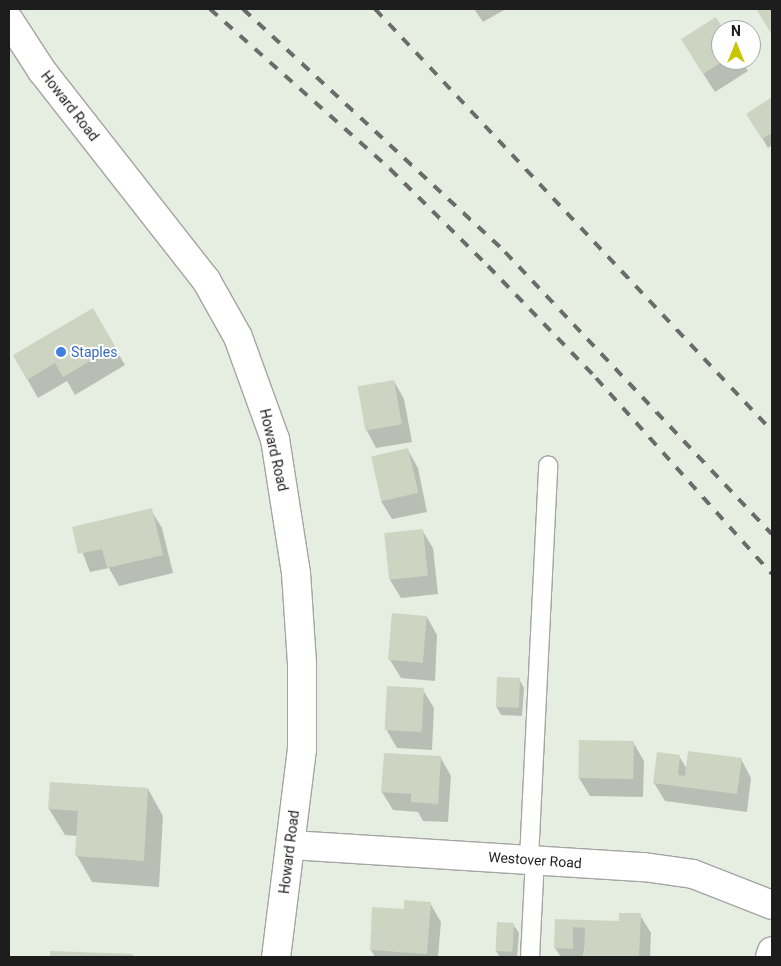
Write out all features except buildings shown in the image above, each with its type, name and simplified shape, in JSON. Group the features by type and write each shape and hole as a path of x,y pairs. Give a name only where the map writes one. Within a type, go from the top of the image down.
{"street":[{"name":"Howard Road","path":"9,20 42,71 206,280 238,337 258,385 275,439 286,500 302,663 302,748 276,957"},
{"name":"Westover Road","path":"290,845 532,859 693,874 772,905"},
{"path":"770,957 772,951"}],"lane":[{"path":"530,957 532,859 548,465"}],"railway":[{"path":"210,9 390,169 488,266 596,378 772,574"},
{"path":"243,9 505,252 772,534"},
{"path":"375,9 772,431"}],"place":[{"name":"Staples","path":"61,352"}]}
